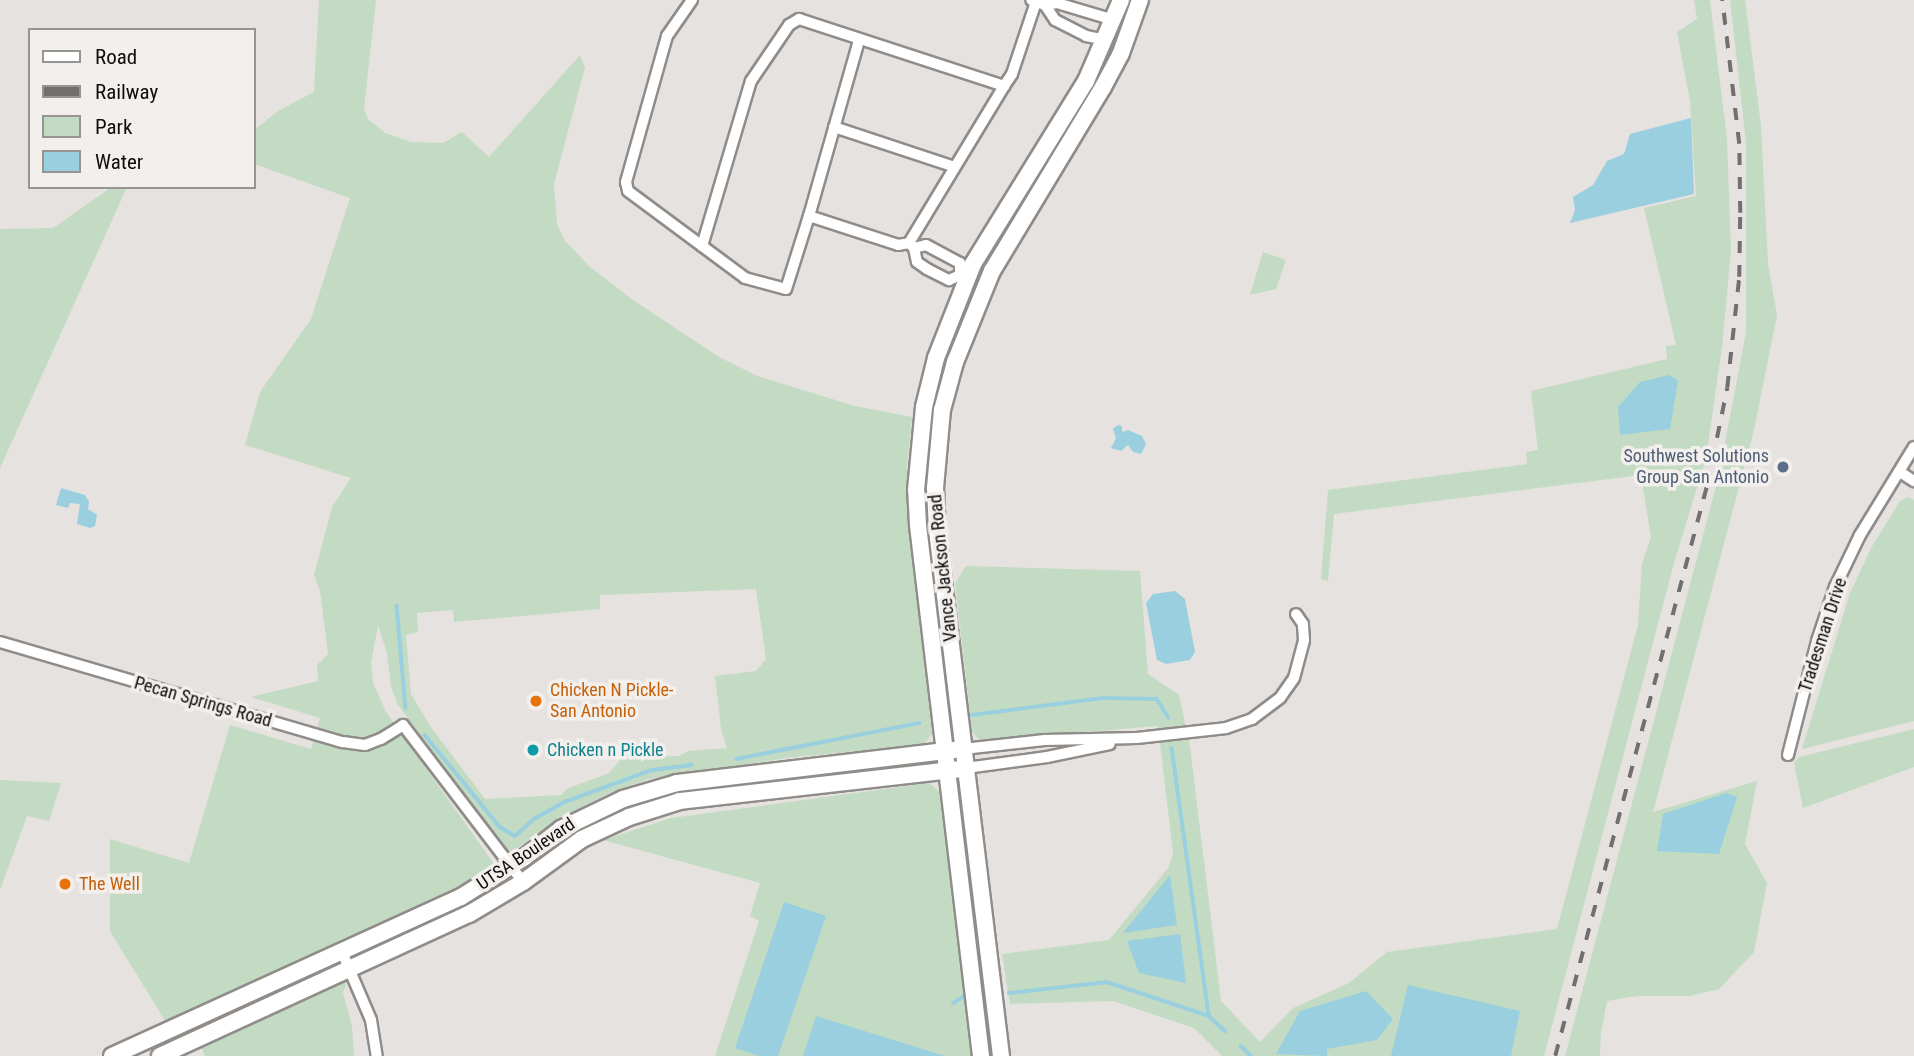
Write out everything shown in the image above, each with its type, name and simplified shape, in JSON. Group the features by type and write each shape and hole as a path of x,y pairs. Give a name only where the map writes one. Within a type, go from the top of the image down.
{"main road":[{"name":"Vance Jackson Road","path":"981,1056 916,490 924,407 936,358 963,277 1086,81 1121,0"},
{"name":"Vance Jackson Road","path":"1001,1056 937,530 935,488 942,410 955,362 992,271 1103,87 1121,53 1140,0"},
{"name":"UTSA Boulevard","path":"112,1056 461,897 510,867 574,821 648,790 677,783 963,749"},
{"name":"UTSA Boulevard","path":"168,1053 469,914 523,882 582,839 653,808 680,802 966,768"}],"street":[{"path":"692,0 667,36 626,182 628,191 745,278 786,289 859,40"},
{"path":"809,216 898,244 911,245 926,245 960,263 963,277 950,280 927,269 916,262 911,245 1012,74 1037,2"},
{"path":"1037,2 1058,3 1114,20"},
{"path":"1037,2 1051,18 1086,36 1106,40"},
{"path":"1067,26 1073,9"},
{"path":"702,246 751,81 789,24 799,19 1004,86"},
{"path":"834,127 955,167"},
{"path":"927,269 935,250"},
{"name":"Tradesman Drive","path":"1788,755 1816,641 1835,587 1860,535 1914,447"},
{"path":"1900,472 1914,481"},
{"name":"UTSA Boulevard","path":"966,768 1047,757 1137,738 1226,727 1252,719 1280,698 1294,678 1304,640 1303,624 1296,614"},
{"name":"Pecan Springs Road","path":"0,642 343,742 365,745 381,739 403,725 510,867"},
{"name":"UTSA Boulevard","path":"963,749 1045,740 1137,738"},
{"path":"510,867 523,882"},
{"path":"342,952 371,1020 377,1056"},
{"path":"168,1032 168,1053"}],"green space":[{"path":"319,0 376,0 364,109 368,119 385,133 411,142 443,143 462,132 489,157 580,55 585,67 554,184 557,225 565,241 590,267 633,300 719,357 757,376 855,406 912,417 907,466 909,534 932,733 924,745 794,757 648,779 607,794 561,817 509,854 398,705 391,687 387,653 378,625 371,663 373,683 386,712 494,864 492,869 449,895 362,937 343,993 352,1026 354,1056 205,1056 202,1049 164,1019 110,931 110,839 189,863 230,725 311,749 320,718 251,697 318,681 317,665 328,654 320,591 314,575 332,507 351,478 245,445 260,392 311,319 350,198 256,165 256,128 278,111 314,92","holes":["756,589 766,659 756,671 715,676 721,730 727,748 689,751 679,756 622,758 609,773 566,789 562,795 485,799 430,726 411,694 406,635 418,632 417,613 453,610 454,622 600,609 600,595"]},
{"path":"1694,0 1710,0 1727,139 1731,250 1722,347 1706,458 1674,563 1544,1056 1222,1056 1194,1028 1113,1001 1010,1004 1002,954 1109,940 1169,867 1173,853 1158,726 980,741 972,731 955,583 966,566 1140,571 1148,674 1179,695 1190,747 1221,1001 1260,1042 1293,1008 1349,983 1387,952 1557,929 1638,625 1642,564 1651,537 1641,475 1334,514 1328,581 1321,579 1328,490 1527,464 1526,452 1538,450 1531,391 1667,359 1666,346 1676,345 1644,208 1696,196 1690,101 1677,32 1697,19"},
{"path":"1730,0 1745,0 1761,126 1768,264 1777,315 1754,430 1653,812 1757,781 1745,844 1767,883 1754,952 1719,989 1690,996 1637,996 1607,1001 1600,1056 1565,1056 1719,475 1746,332 1746,143"},
{"path":"109,189 126,189 0,468 0,229 53,228"},
{"path":"1263,252 1286,260 1276,289 1250,295"},
{"path":"1908,497 1914,500 1914,721 1802,749 1850,593 1871,548 1900,501"},
{"path":"1914,729 1914,767 1803,808 1794,763 1799,757"},
{"path":"0,780 61,783 49,821 27,816 0,890"},
{"path":"929,783 939,791 972,1056 715,1056 759,921 750,916 760,883 603,840 671,818"}],"water":[{"path":"1691,118 1694,194 1570,223 1575,210 1573,197 1593,185 1607,161 1624,154 1630,134"},
{"path":"1669,375 1678,380 1670,429 1620,435 1618,407 1640,382"},
{"path":"1118,425 1122,426 1122,432 1128,430 1142,436 1146,444 1141,454 1133,452 1128,445 1121,451 1111,448 1116,438 1113,429"},
{"path":"61,488 85,495 89,502 88,509 97,515 95,526 90,528 77,524 80,504 70,503 68,508 56,505"},
{"path":"1175,591 1185,599 1195,652 1190,660 1166,664 1157,660 1146,603 1153,594"},
{"path":"1726,793 1737,797 1719,854 1657,851 1663,814"},
{"path":"1170,875 1177,925 1123,933"},
{"path":"784,902 826,916 778,1056 759,1056 735,1048"},
{"path":"1180,934 1186,983 1139,973 1127,941"},
{"path":"1408,985 1520,1011 1511,1056 1391,1056"},
{"path":"1366,991 1393,1019 1377,1040 1327,1049 1327,1056 1276,1054 1300,1011"},
{"path":"816,1016 945,1056 803,1056"}],"waterway":[{"path":"397,606 406,708"},
{"path":"972,715 1103,698 1157,699 1169,718"},
{"path":"736,759 920,723"},
{"path":"425,735 500,827 515,836 534,819 565,802 652,770 692,765"},
{"path":"1172,748 1209,1016"},
{"path":"1009,993 1107,982 1209,1016 1225,1031"},
{"path":"953,1003 963,997"},
{"path":"1241,1046 1251,1056"}],"railway":[{"path":"1555,1056 1707,485 1727,388 1739,277 1740,213 1739,144 1722,0"}],"place":[{"name":"Southwest Solutions Group San Antonio","path":"1783,467"},
{"name":"Chicken N Pickle- San Antonio","path":"536,701"},
{"name":"Chicken n Pickle","path":"533,750"},
{"name":"The Well","path":"65,884"}]}
